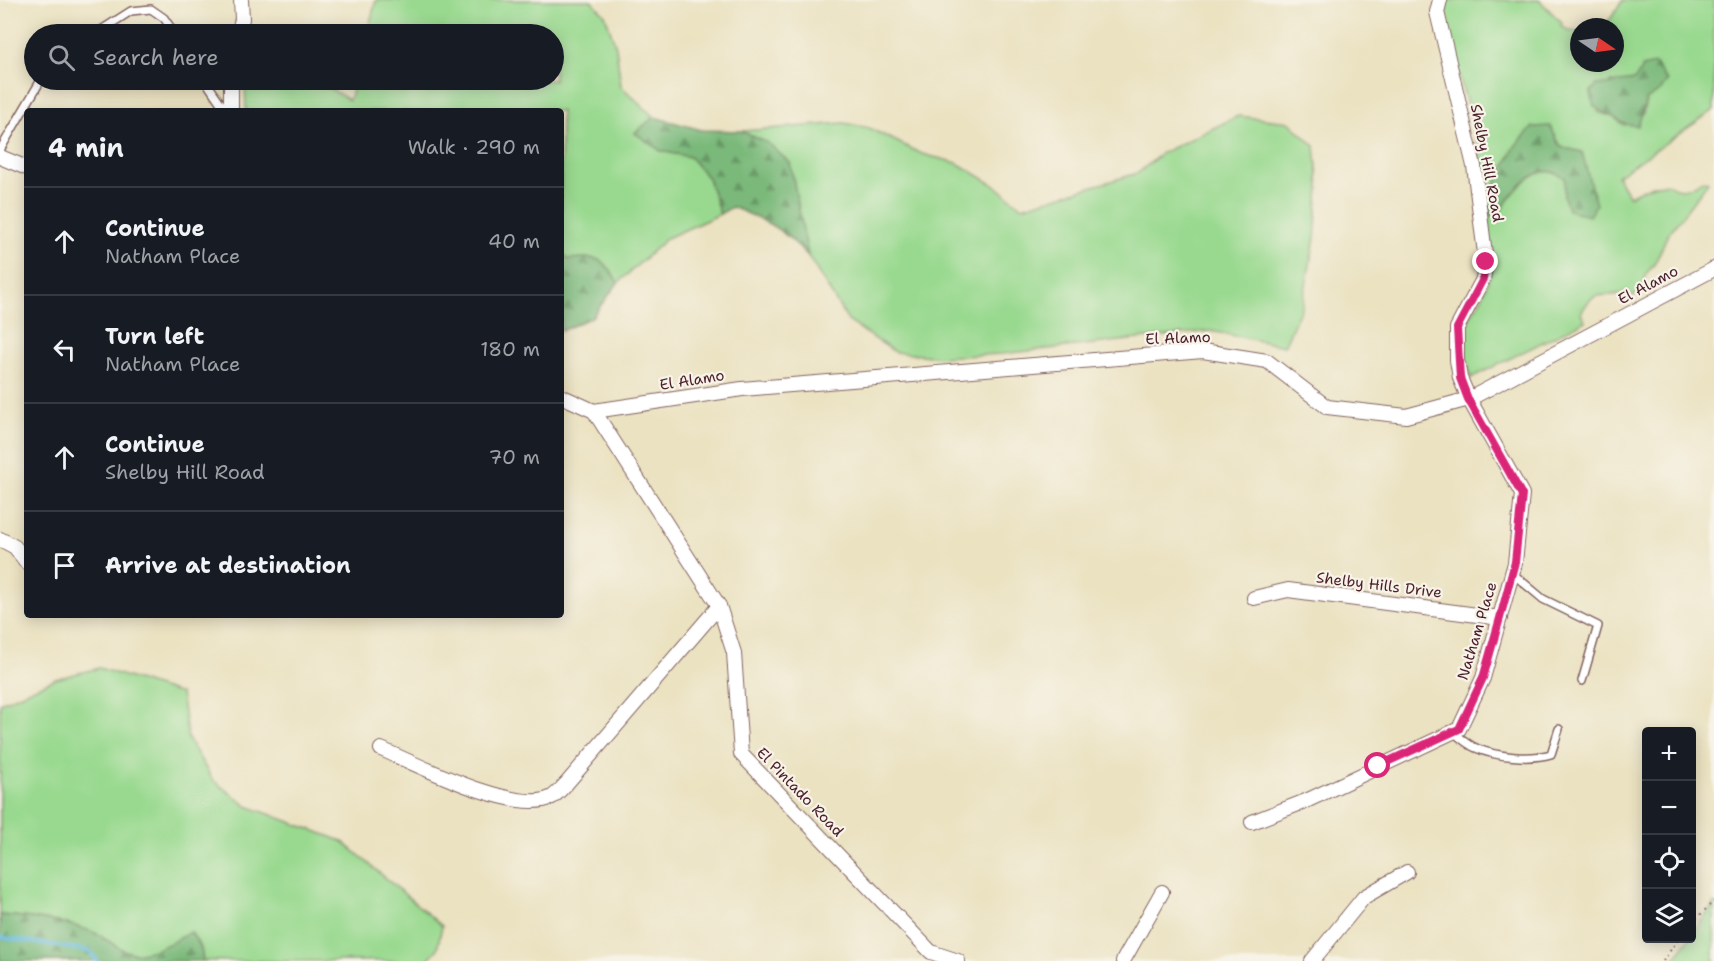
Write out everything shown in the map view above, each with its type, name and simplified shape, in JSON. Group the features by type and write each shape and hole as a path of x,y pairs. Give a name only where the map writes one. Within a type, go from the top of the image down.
{"street":[{"path":"241,0 241,24"},
{"name":"Shelby Hill Road","path":"1440,0 1437,12 1474,165 1486,262 1483,279 1457,328 1460,378 1468,399"},
{"path":"231,90 231,108"},
{"path":"0,157 24,167"},
{"name":"El Alamo","path":"594,411 742,389 1203,351 1267,361 1328,407 1406,416 1468,399 1714,269"},
{"path":"564,397 594,411"},
{"name":"Natham Place","path":"1453,732 1459,729 1483,678 1512,573 1522,495 1468,399"},
{"name":"El Pintado Road","path":"594,411 719,606 734,653 741,754 931,952 958,961"},
{"path":"0,539 15,547 24,559"},
{"name":"Shelby Hills Drive","path":"1254,598 1288,590 1500,618"},
{"path":"381,750 481,792 522,800 551,798 566,784 719,606"},
{"path":"1252,822 1306,801 1453,732"},
{"path":"1312,961 1364,897 1407,872"},
{"path":"1123,961 1162,892"}],"lane":[{"path":"111,24 131,11 151,9 168,24"},
{"path":"25,108 35,90"},
{"path":"212,90 224,108"},
{"path":"0,150 24,109"},
{"path":"1512,573 1543,599 1598,626 1582,681"},
{"path":"1453,732 1475,748 1496,754 1541,757 1551,754 1559,729"}],"path":[{"path":"1696,919 1714,901"},
{"path":"1663,961 1676,943"}],"green space":[{"path":"376,0 591,0 605,15 616,47 621,86 654,117 635,133 661,151 690,157 708,178 720,214 667,238 618,283 608,267 599,260 593,258 568,259 564,255 564,108 246,108 245,90 332,90 349,100 352,90 564,90 564,24 370,24"},
{"path":"1446,0 1539,0 1562,23 1561,26 1570,30 1570,72 1624,72 1624,18 1611,18 1623,0 1714,0 1714,110 1617,176 1629,196 1652,185 1669,184 1681,189 1702,180 1708,182 1667,236 1655,263 1646,274 1642,292 1633,296 1628,291 1596,296 1581,313 1585,321 1471,378 1463,345 1466,323 1482,298 1492,269 1488,217 1499,213 1526,180 1535,174 1544,172 1565,178 1564,196 1594,194 1589,184 1582,152 1561,147 1550,126 1516,145 1493,188 1486,192 1475,133 1442,16","holes":["1635,80 1661,90 1646,100 1643,114 1624,125 1613,117 1598,112 1610,82 1624,83"]},
{"path":"1655,64 1667,81 1661,90 1646,100 1638,126 1623,123 1601,111 1593,103 1591,91 1597,85 1635,80 1642,67"},
{"path":"1238,116 1289,122 1315,146 1319,186 1315,238 1302,306 1284,346 1211,331 1002,354 939,357 895,352 848,321 808,256 790,163 741,131 844,123 869,128 922,154 957,163 996,186 1022,207 1138,173 1162,153"},
{"path":"654,117 702,130 741,131 768,143 790,163 808,256 782,232 755,217 732,207 720,214 708,178 690,157 661,151 635,133"},
{"path":"1550,126 1561,147 1582,152 1596,205 1589,216 1568,210 1564,196 1565,178 1555,173 1545,172 1536,174 1527,180 1511,196 1499,213 1488,217 1486,192 1493,188 1516,145 1533,127"},
{"path":"564,255 568,259 593,258 599,260 608,267 618,283 592,317 564,330"},
{"path":"99,668 181,694 188,739 213,780 247,806 342,841 442,926 437,950 426,961 203,961 201,948 191,932 159,949 139,954 121,949 98,935 81,929 35,919 0,915 0,703 55,679"},
{"path":"1714,904 1714,961 1673,961 1686,943 1696,943 1696,929"},
{"path":"0,915 36,918 73,925 95,933 123,950 134,953 160,948 191,932 201,948 203,961 0,961"}],"waterway":[{"path":"0,937 90,951 97,961"}],"route":[{"path":"1378,766 1459,729 1483,678 1515,562 1522,495 1468,399 1460,378 1457,360 1457,328 1483,279 1486,262"}]}
